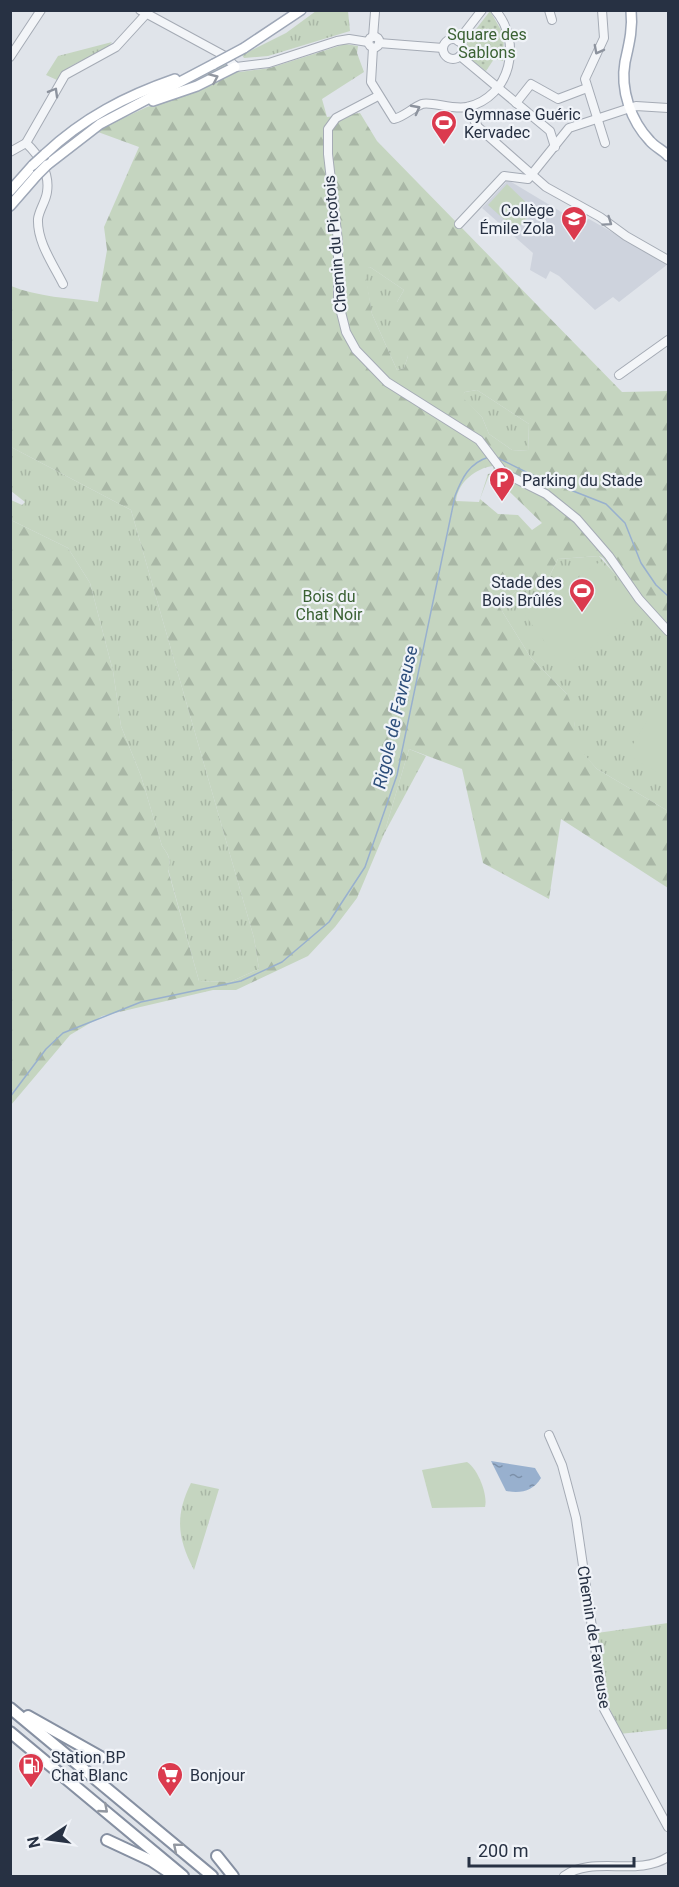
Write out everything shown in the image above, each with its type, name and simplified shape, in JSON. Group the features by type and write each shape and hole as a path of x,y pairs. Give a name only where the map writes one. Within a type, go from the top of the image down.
{"highway":[{"path":"14,1710 32,1717 101,1757"},
{"path":"14,1710 212,1876"},
{"path":"10,1732 182,1876"},
{"path":"107,1840 152,1861 171,1874 182,1876"},
{"path":"217,1856 233,1876"}],"main road":[{"path":"10,206 47,165 80,138 120,112 244,48 301,10"},
{"path":"631,10 632,28 626,60 633,107 666,153"},
{"path":"120,112 197,86 237,63"},
{"path":"10,191 45,154 77,127 109,107 214,64"}],"street":[{"path":"459,41 482,10"},
{"path":"375,12 371,77 378,96 393,119 402,117 422,104 448,109 467,107 488,97 498,88 507,71 511,52 509,34 495,10"},
{"path":"549,10 552,20"},
{"path":"602,10 604,38 586,73 587,88 605,143"},
{"path":"10,57 37,12"},
{"path":"10,152 26,143 65,75 116,47 145,12 237,63 269,63 349,39 443,48"},
{"path":"443,48 450,40 459,41"},
{"path":"459,41 463,48 460,56"},
{"path":"443,48 449,58 460,56"},
{"path":"460,56 552,134 555,147"},
{"path":"516,103 531,84 558,99 587,88"},
{"name":"Chemin du Picotois","path":"378,96 336,118 328,129 328,154 338,241 338,300 344,327 356,350 387,382 479,440 504,473 546,494 577,519 609,556 639,599 669,631"},
{"path":"467,107 478,127 559,195 600,217 626,236 669,260"},
{"path":"552,134 633,107 669,108"},
{"path":"459,224 504,176 528,179 569,128"},
{"path":"26,143 39,155 46,173 47,192 38,219 47,255 63,284"},
{"path":"619,375 669,340"},
{"name":"Chemin de Favreuse","path":"549,1435 562,1465 576,1518 604,1709 669,1827"},
{"path":"564,1876 583,1868 643,1866 659,1863 669,1857"}],"shaded area":[{"name":"Collège Émile Zola","path":"508,180 578,222 589,219 668,264 619,302 613,297 595,310 559,276 550,271 546,279 530,270 533,253 482,208"}],"green space":[{"path":"316,11 348,11 350,31 268,56 244,58 242,55 286,33"},
{"name":"Square des Sablons","path":"490,11 504,35 503,61 494,59 486,71 468,58 467,41"},
{"path":"112,42 100,52 76,63 62,73 57,80 46,75 58,56"},
{"name":"Bois du Chat Noir","path":"345,44 358,46 357,53 364,72 322,99 327,117 360,113 377,141 622,392 668,391 668,635 658,623 645,616 603,558 599,556 558,559 547,581 523,585 499,606 531,658 567,694 574,710 576,745 597,769 668,811 668,888 561,819 549,899 483,863 462,769 409,749 384,834 357,898 335,927 308,956 236,990 213,990 102,1016 70,1035 11,1105 11,520 68,548 90,583 113,671 121,726 141,776 162,846 169,857 168,870 199,981 230,982 259,969 254,938 131,510 11,447 11,286 43,295 98,302 107,250 104,227 139,147 98,132 147,107 186,94 200,77 226,63 240,72 270,68","holes":["370,267 404,290 397,302 392,335 408,356 404,368 397,370 372,314 365,270","477,390 529,424 528,451 512,450 489,434 482,417 462,397 465,392","493,466 494,473 488,474 479,502 456,501 464,482 474,473","491,474 542,523 532,530 518,515 498,514 480,499"]},
{"path":"507,184 534,210 516,230 488,205"},
{"path":"370,267 404,290 397,302 408,356 404,368 397,370 372,314 364,269"},
{"path":"477,390 529,424 528,451 512,450 489,434 482,417 461,397 465,392"},
{"path":"11,447 131,510 254,938 259,969 230,982 199,981 168,869 169,857 162,846 141,776 121,726 113,671 90,583 68,548 11,520 11,500 22,505 25,502 11,491"},
{"path":"599,556 668,635 668,811 597,769 575,745 575,725 567,694 531,658 499,606 523,585 547,581 558,559"},
{"name":"Stade des Bois Brûlés","path":"601,561 638,614 563,667 525,615"},
{"path":"668,686 668,779 627,754"},
{"path":"409,749 426,756 384,834"},
{"path":"467,1462 475,1470 481,1483 486,1502 485,1507 432,1508 422,1470"},
{"path":"191,1483 219,1489 194,1570 184,1547 180,1526 182,1506"},
{"path":"668,1623 668,1729 619,1734 606,1698 597,1633"}],"water":[{"path":"491,1461 535,1468 541,1478 534,1486 526,1490 506,1491"}],"waterway":[{"name":"Rigole de Favreuse","path":"10,1097 46,1049 63,1033 141,1002 241,981 282,962 329,922 365,867 397,775 455,496 460,483 471,467 489,457"},
{"name":"Rigole de Favreuse","path":"496,457 530,474 606,504 625,523 641,563 656,585 668,596"}],"place":[{"name":"Gymnase Guéric Kervadec","path":"444,146"},
{"name":"Collège Émile Zola","path":"574,242"},
{"name":"Parking du Stade","path":"502,503"},
{"name":"Stade des Bois Brûlés","path":"582,614"},
{"name":"Station BP Chat Blanc","path":"31,1789"},
{"name":"Bonjour","path":"170,1798"}]}
